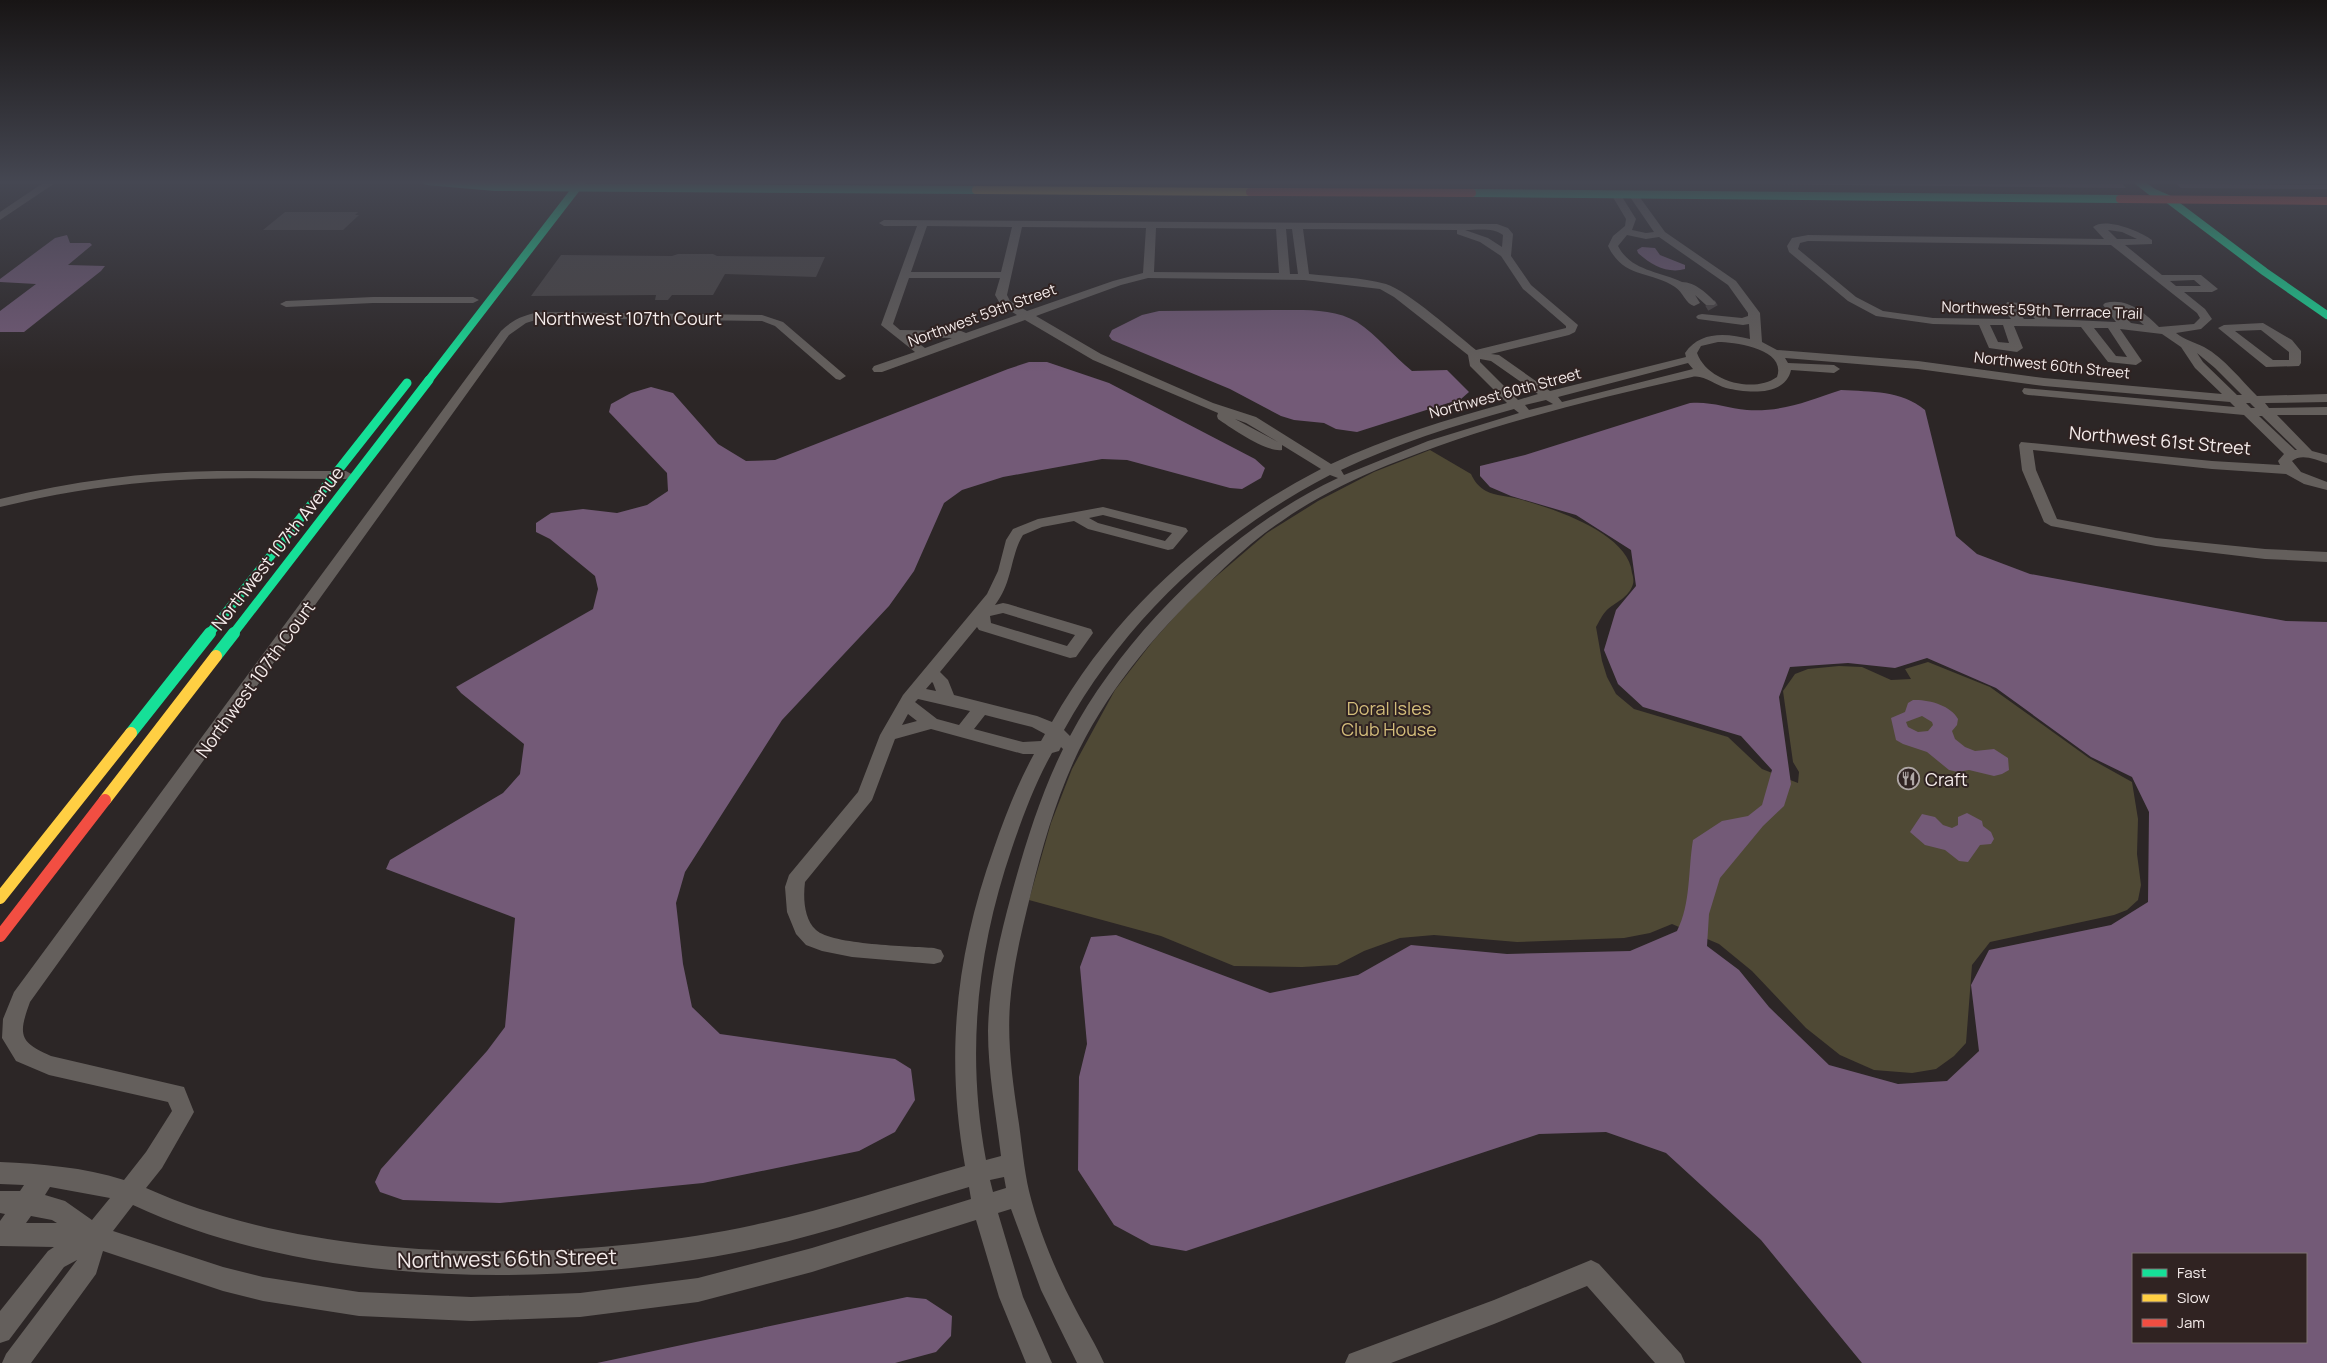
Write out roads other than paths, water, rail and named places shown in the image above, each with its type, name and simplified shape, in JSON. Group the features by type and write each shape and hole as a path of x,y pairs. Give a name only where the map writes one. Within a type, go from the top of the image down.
{"street":[{"name":"Northwest 107th Avenue","path":"0,936 533,245"},
{"path":"916,245 887,324 923,352"},
{"path":"1012,245 1001,295 1005,303 1097,357 1209,406 1239,428 1333,478"},
{"path":"1148,275 1150,245"},
{"path":"1282,245 1285,277"},
{"path":"1300,245 1304,277"},
{"path":"1474,354 1564,333 1571,330 1572,325 1527,287 1506,256 1493,245"},
{"path":"1506,256 1507,245"},
{"path":"1614,245 1616,255 1626,264 1640,272 1682,284 1701,294 1720,319 1723,338"},
{"path":"1677,245 1732,283 1744,296 1754,314 1756,344"},
{"name":"Northwest 59th Terrrace Trail","path":"1793,245 1793,250 1852,299 1880,314 1933,321 2112,325 2160,330 2196,328 2202,324"},
{"name":"Northwest 59th Terrrace Trail","path":"2117,245 2160,278"},
{"path":"2213,245 2263,284 2327,327"},
{"path":"2229,245 2291,291 2327,315"},
{"path":"905,275 1004,275"},
{"name":"Northwest 59th Street","path":"878,369 1117,282 1148,275 1304,277 1348,280 1384,288 1421,311 1474,354"},
{"path":"2160,278 2197,277 2212,289 2173,289"},
{"path":"1661,278 1678,285 1688,293 1698,309 1723,338"},
{"path":"2160,278 2201,311 2206,318 2202,324 2224,328 2262,326 2288,343 2295,350 2295,363 2270,364 2224,328"},
{"path":"2263,284 2291,291"},
{"path":"286,304 476,296"},
{"path":"461,314 476,296"},
{"path":"2021,322 2010,310 2012,304 2030,306 2045,323"},
{"path":"2127,326 2112,311 2109,305 2120,305 2133,309 2160,330 2183,344 2200,350 2256,400 2308,454"},
{"path":"1698,309 1720,319 1743,322 1754,318"},
{"name":"Northwest 107th Court","path":"0,1331 56,1259 94,1236 154,1160 183,1112 176,1094 49,1065 23,1054 12,1038 13,1019 21,998 505,333 522,320 542,316 762,318 779,324 840,376"},
{"path":"1983,322 1993,345 2017,348 2007,322"},
{"path":"2085,324 2112,359 2136,361 2112,325"},
{"path":"899,333 972,335"},
{"path":"1723,338 1756,344 1774,353 1784,366 1785,373 1781,380 1762,388 1738,387 1721,382 1701,371 1691,359 1692,348 1697,344 1723,338"},
{"path":"2183,344 2199,365 2292,455"},
{"name":"Northwest 60th Street","path":"1774,353 1918,365 2044,382 2235,399 2327,398"},
{"path":"1474,354 1495,358 1550,396 1561,406"},
{"path":"1474,354 1474,362 1529,415"},
{"name":"Northwest 60th Street","path":"1333,478 1430,430 1691,359"},
{"name":"Northwest 60th Street","path":"1784,366 1927,377 2054,394 2248,412 2327,411"},
{"name":"Northwest 60th Street","path":"1333,478 1438,442 1529,415 1701,371"},
{"name":"Northwest 107th Avenue","path":"0,898 413,375"},
{"name":"Northwest 61st Street","path":"2290,470 2212,465 2026,446 2029,470 2051,522 2156,542 2286,555 2327,557"},
{"path":"2327,459 2308,454 2292,455 2285,461 2290,470 2305,480 2327,486"},
{"path":"0,503 63,489 140,478 175,476 355,475"},
{"path":"1040,1363 1011,1298 985,1206 977,1173 964,1063 971,964 983,909 1006,834 1045,747 1068,706 1123,630 1174,576 1238,524 1294,489 1333,478"},
{"path":"1091,1363 1067,1320 1045,1273 1019,1195 1013,1163 1000,1052 1001,992 1008,948 1025,879 1037,836 1072,747 1121,670 1170,610 1263,527 1333,478"},
{"path":"934,956 814,941 803,928 795,899 796,880 866,795 888,735 910,698 982,613 1000,584 1013,540 1018,532 1038,523 1097,511 1109,511 1181,531 1168,546 1093,526 1076,516"},
{"path":"1003,608 1085,633 1070,654 984,626 982,613 1003,608"},
{"path":"931,673 940,680 948,699"},
{"path":"910,698 948,699 1037,722 1054,731 1072,747"},
{"path":"910,698 931,723"},
{"path":"963,732 981,708"},
{"path":"888,735 931,723 1023,748 1072,747"},
{"name":"Northwest 66th Street","path":"0,1173 45,1175 80,1180 129,1193 171,1211 281,1242 357,1255 420,1262 576,1261 713,1244 791,1228 1013,1163"},
{"path":"2,1234 45,1175"},
{"path":"2,1234 94,1236 222,1279 287,1293 359,1304 404,1307 525,1308 625,1300 698,1290 812,1260 1019,1195"},
{"path":"0,1202 26,1203 58,1209 94,1236"},
{"name":"Northwest 107th Court","path":"15,1363 88,1266 94,1236"},
{"path":"1363,1362 1494,1312 1591,1272 1672,1363"}],"tunnel":[{"path":"1710,303 1713,308"}],"place":[{"name":"Craft","path":"1909,779"}],"park label":[{"name":"Doral Isles Club House","path":"1389,718"}]}
